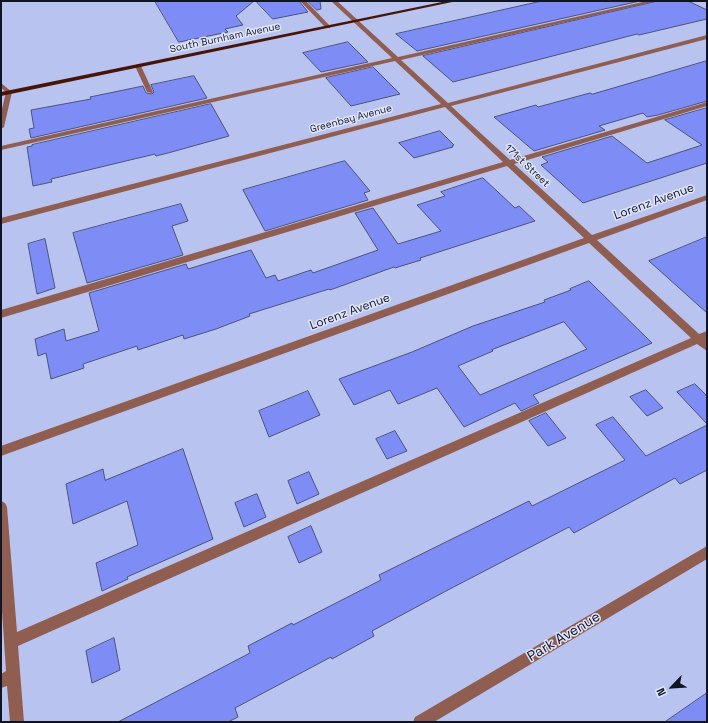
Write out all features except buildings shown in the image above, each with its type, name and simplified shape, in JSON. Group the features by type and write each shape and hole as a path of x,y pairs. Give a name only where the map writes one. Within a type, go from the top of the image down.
{"main road":[{"name":"South Burnham Avenue","path":"1,94 454,1"}],"street":[{"path":"303,1 328,27"},
{"name":"171st Street","path":"334,1 591,239 704,340"},
{"path":"1,148 654,1"},
{"name":"Greenbay Avenue","path":"1,221 707,37"},
{"path":"138,66 150,92"},
{"path":"1,85 9,92 1,127"},
{"path":"1,314 707,104"},
{"name":"Lorenz Avenue","path":"1,451 707,197"},
{"path":"11,642 704,340"},
{"path":"1,508 11,642 8,678 18,722"},
{"name":"Park Avenue","path":"420,722 707,552"}]}
